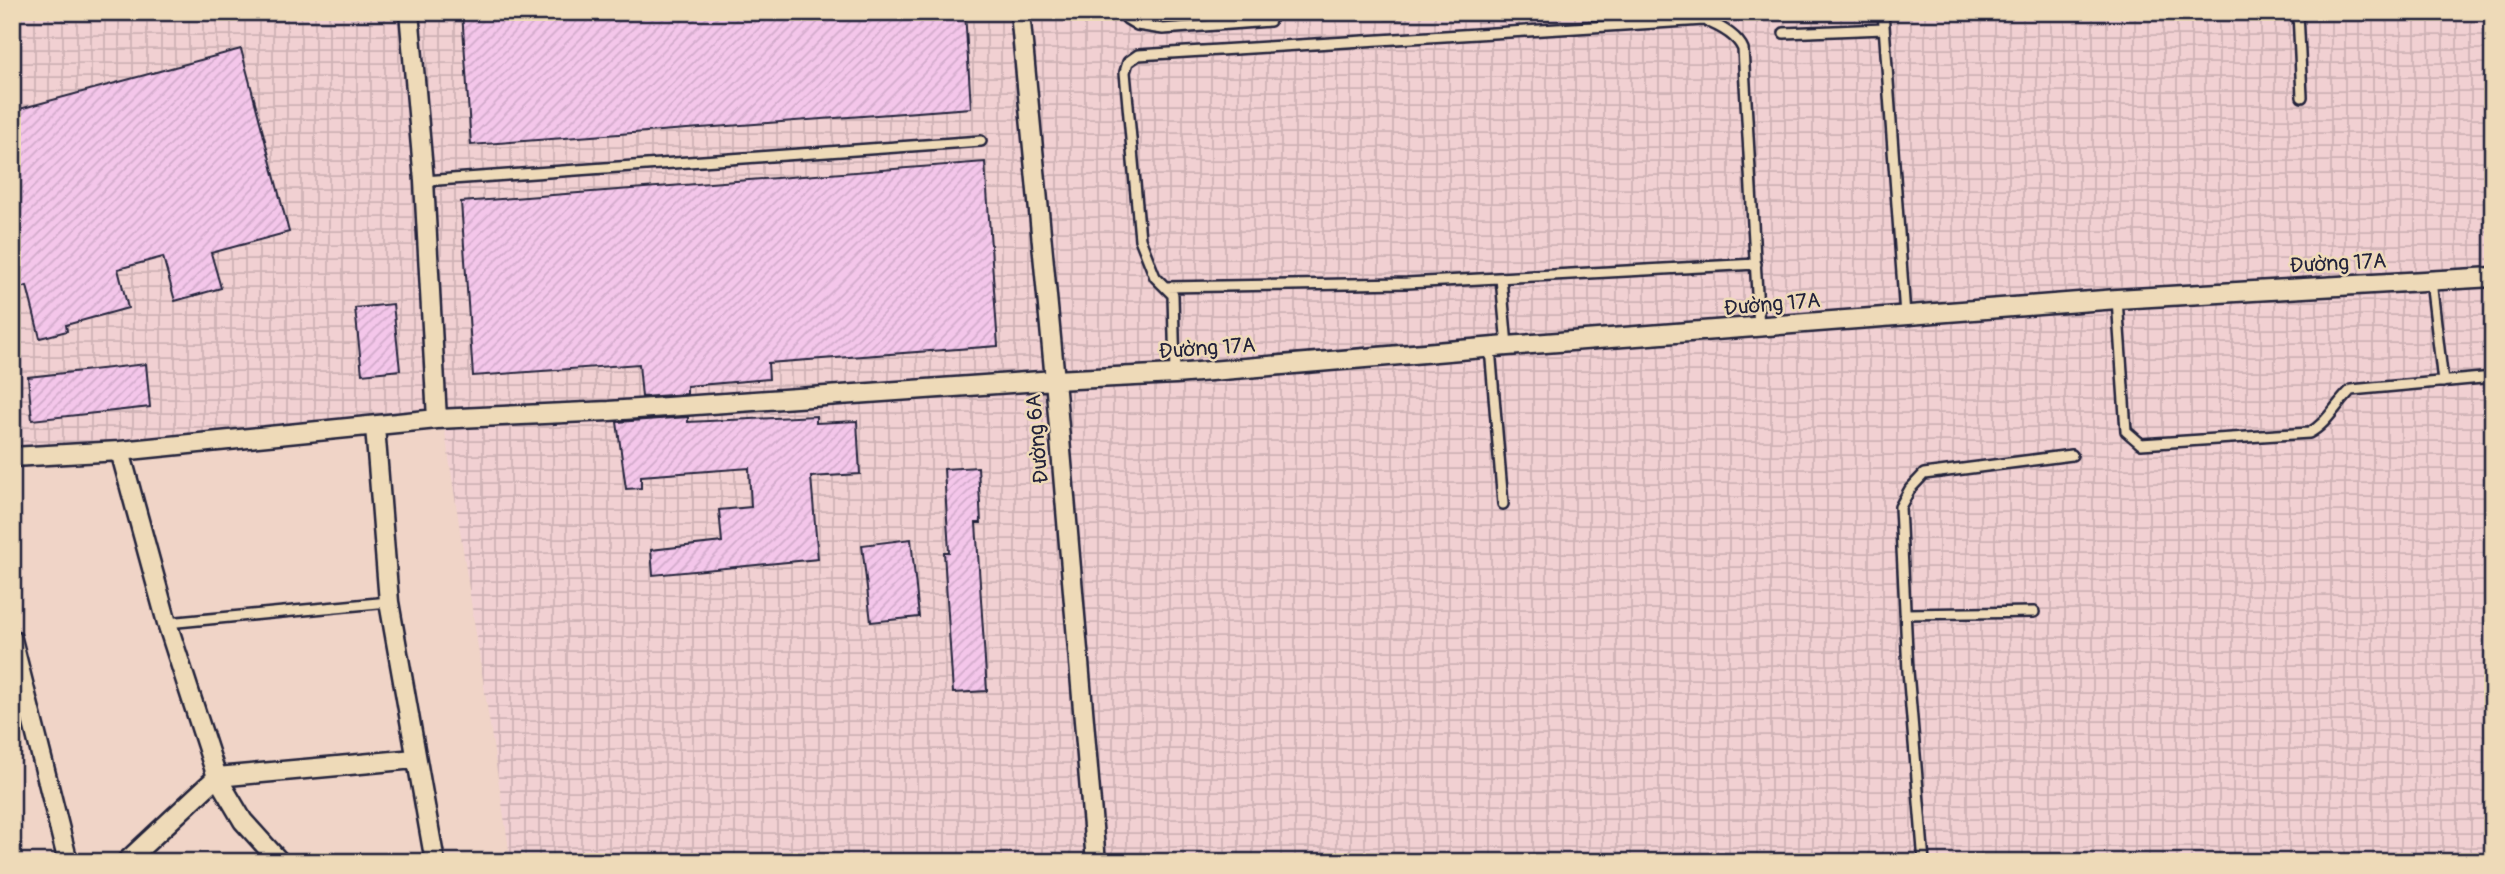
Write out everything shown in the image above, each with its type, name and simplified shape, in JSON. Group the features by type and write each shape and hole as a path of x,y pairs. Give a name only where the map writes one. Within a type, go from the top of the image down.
{"street":[{"path":"409,12 424,181 437,419"},
{"name":"Đường 6A","path":"1020,12 1096,862"},
{"name":"Đường 17A","path":"12,457 120,451 437,419 622,410 1175,374 2117,299 2493,277"},
{"path":"375,427 389,602 435,862"},
{"path":"120,451 166,624 217,777 243,821 280,862"},
{"path":"12,639 68,862"},
{"path":"126,862 217,777 415,760"}],"lane":[{"path":"1122,12 1137,25 1163,29 1270,21"},
{"path":"1387,13 1401,12"},
{"path":"1883,12 1905,315"},
{"path":"2298,12 2302,97"},
{"path":"1175,374 1173,295 1155,278 1140,239 1125,72 1128,62 1138,55 1704,20 1715,24 1740,43 1743,49 1759,328"},
{"path":"1784,33 1884,29"},
{"path":"424,181 981,141"},
{"path":"1167,287 1406,283 1756,264"},
{"path":"1501,278 1499,347 1503,504"},
{"path":"2431,281 2442,382"},
{"path":"2117,299 2126,431 2141,444 2309,433 2321,427 2339,401 2351,390 2493,377"},
{"path":"1924,862 1908,671 1900,507 1910,489 1924,474 2072,455"},
{"path":"166,624 389,602"},
{"path":"1906,614 2034,612"}],"shaded area":[{"path":"12,12 402,12 417,183 430,413 117,444 12,450"},
{"path":"416,12 2493,12 2493,862 511,862 444,426"}],"building":[{"path":"462,12 965,12 971,108 471,145"},
{"path":"241,49 289,232 211,253 221,288 175,301 163,257 118,269 128,308 66,325 67,331 40,338 27,286 12,290 12,111"},
{"path":"985,162 998,346 768,363 769,379 687,386 687,394 642,397 639,364 473,376 461,202"},
{"path":"393,304 400,370 362,374 355,308"},
{"path":"146,364 150,407 32,420 28,377"},
{"path":"816,416 816,423 857,421 860,474 811,477 818,559 653,575 651,550 722,542 719,510 751,507 749,468 641,476 641,488 626,489 617,422 688,417 688,422"},
{"path":"978,467 981,523 976,523 987,691 953,693 944,552 949,552 944,469"},
{"path":"911,539 919,617 871,622 862,545"}]}
